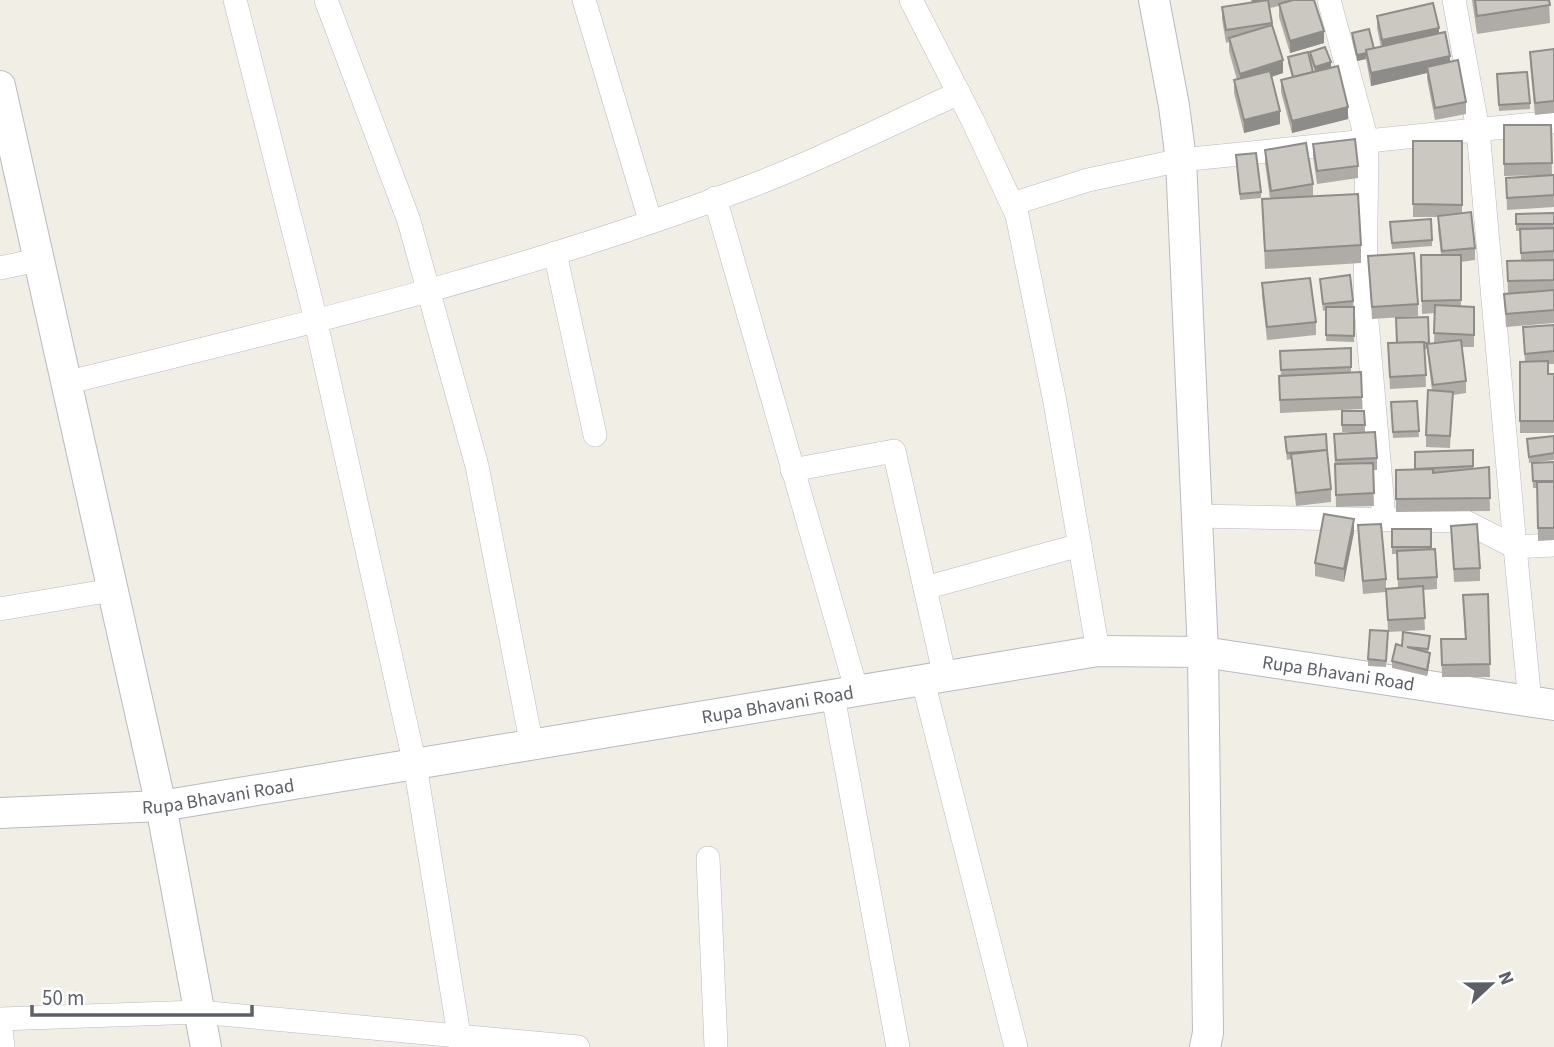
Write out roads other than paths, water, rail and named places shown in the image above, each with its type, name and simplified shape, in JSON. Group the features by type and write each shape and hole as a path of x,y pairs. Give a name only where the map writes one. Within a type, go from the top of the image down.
{"street":[{"path":"326,0 409,222 477,466 532,746"},
{"path":"584,0 650,220"},
{"path":"911,0 1017,215 1055,402 1098,651"},
{"path":"1154,0 1181,160 1203,652 1208,1033 1205,1047"},
{"path":"1329,0 1367,141 1365,298 1384,519"},
{"path":"1454,0 1478,130 1515,547 1542,704"},
{"path":"242,2 415,765 460,1042"},
{"path":"0,86 161,806 206,1047"},
{"path":"65,383 316,320 555,253 752,185 959,93"},
{"path":"1012,204 1088,180 1181,160 1554,122"},
{"path":"715,198 792,470 845,694 898,1047"},
{"path":"555,253 594,435"},
{"path":"0,268 37,260"},
{"path":"792,470 894,451 925,588 934,679 1016,1047"},
{"path":"1196,516 1464,520 1515,547 1554,545"},
{"path":"925,588 1080,545"},
{"path":"0,609 112,590"},
{"name":"Rupa Bhavani Road","path":"0,813 161,806 1098,651 1203,652 1542,704"},
{"path":"708,859 716,1047"},
{"path":"3,1047 0,1019 199,1012 460,1042 578,1047"}]}
